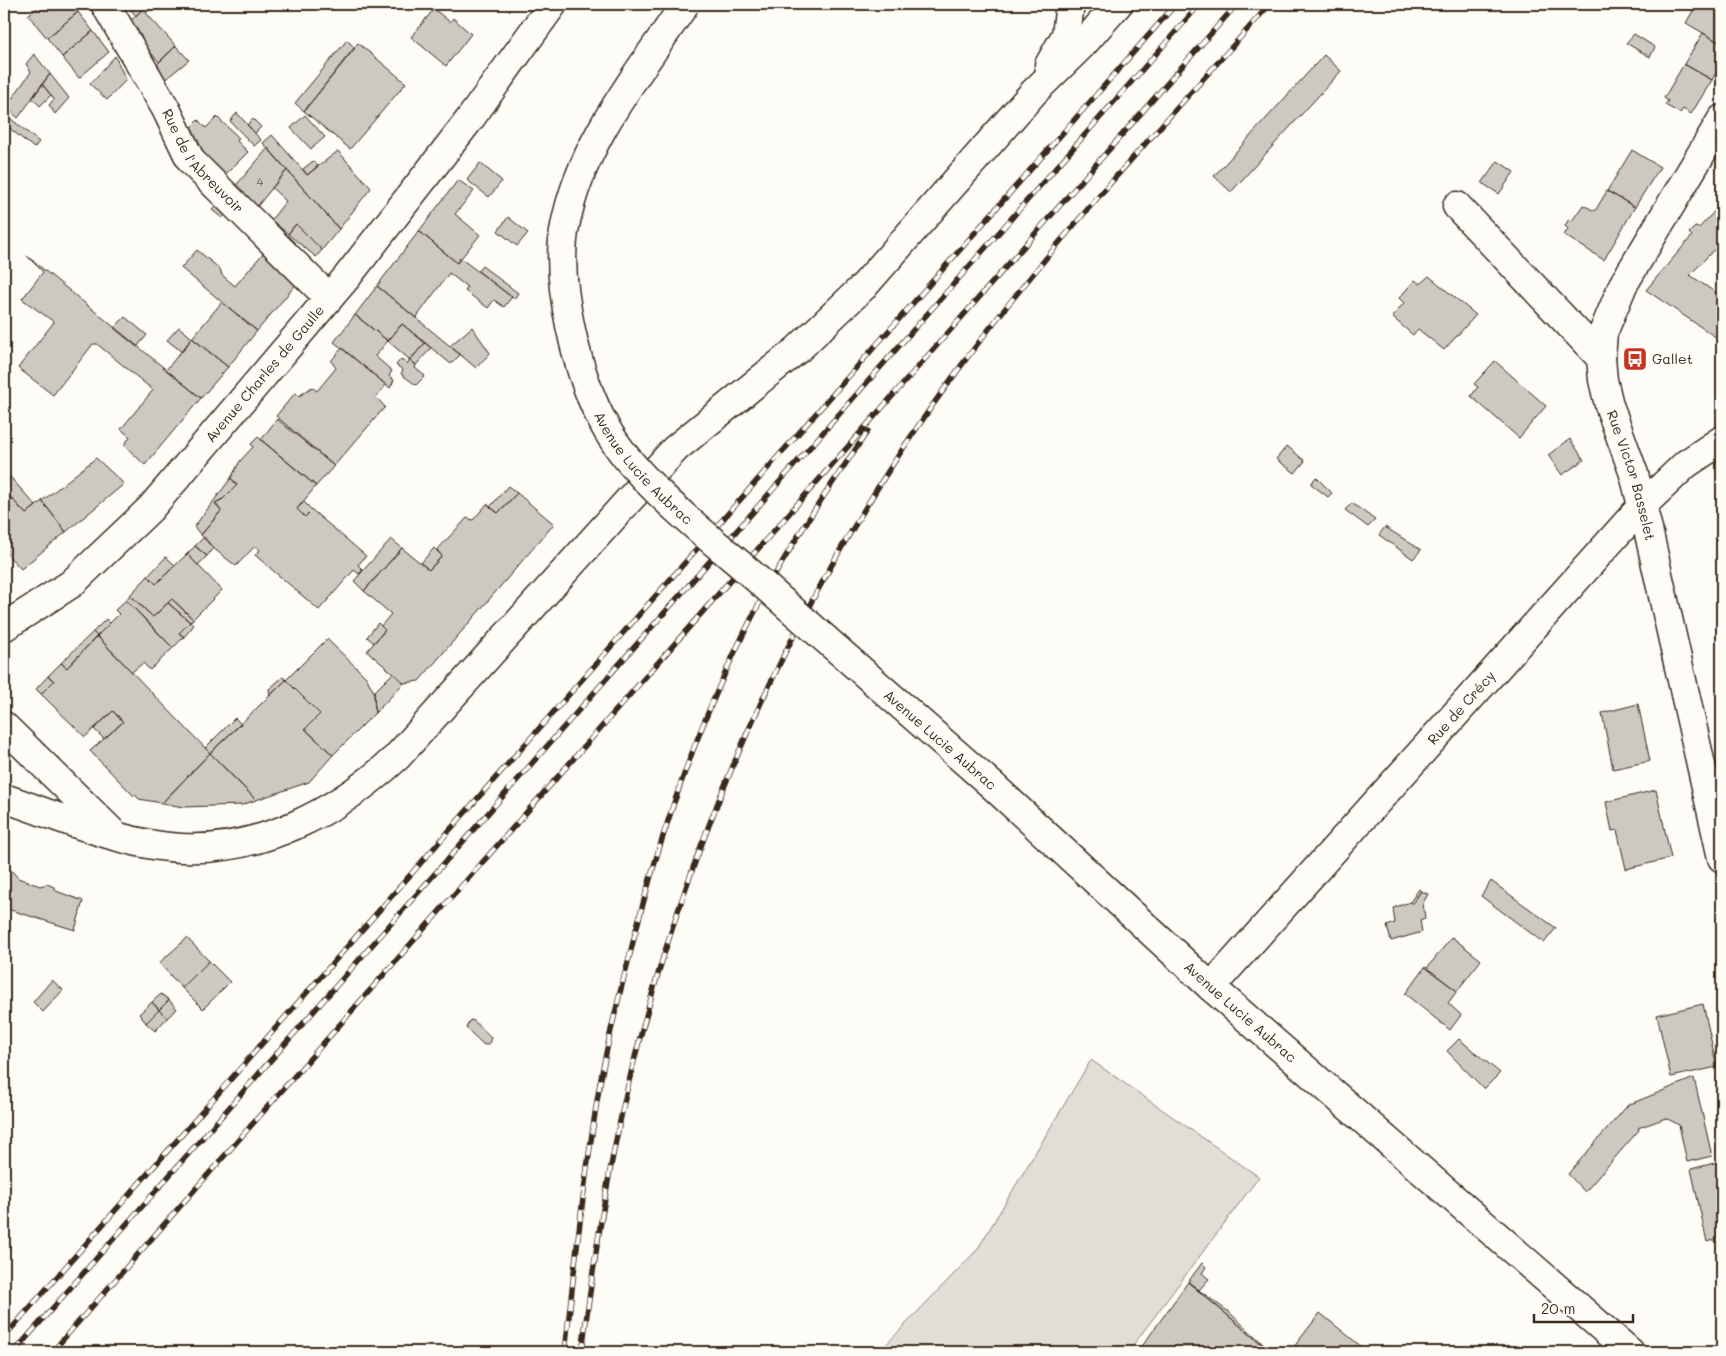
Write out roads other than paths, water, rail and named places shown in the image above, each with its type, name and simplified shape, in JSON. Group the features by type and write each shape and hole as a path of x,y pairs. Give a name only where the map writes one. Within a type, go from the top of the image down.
{"main road":[{"name":"Rue de l'Abreuvoir","path":"105,4 166,109 191,161 329,298"},
{"name":"Avenue Charles de Gaulle","path":"4,627 71,584 150,510 329,298 554,4"},
{"name":"Avenue Lucie Aubrac","path":"685,4 614,109 587,158 564,227 566,308 591,396 606,429 662,496 993,786 1212,987 1630,1352"},
{"path":"1034,92 1066,35 1070,4"},
{"path":"4,798 116,836 181,848 220,847 290,827 322,812 374,778 397,758 675,449 710,418 798,349 864,286 1034,92 1083,44 1118,4"},
{"name":"Rue Victor Basselet","path":"1722,119 1623,285 1603,333 1601,358 1610,404 1642,506 1722,858"},
{"path":"1457,206 1601,358"},
{"name":"Rue de Crécy","path":"1212,987 1642,506 1686,464 1722,440"},
{"path":"4,726 116,836"}],"railway":[{"path":"4,1337 1176,4"},
{"path":"14,1352 1200,4"},
{"path":"52,1352 1237,4"},
{"path":"582,1352 609,1174 632,1069 657,976 687,884 722,793 760,704 804,617 851,532 902,450 994,322 1110,184 1270,4"},
{"path":"565,1352 585,1183 606,1052 641,912 668,821 683,776 718,688 760,602 798,536 868,431"}],"place":[{"name":"Gallet","path":"1635,359"}]}
